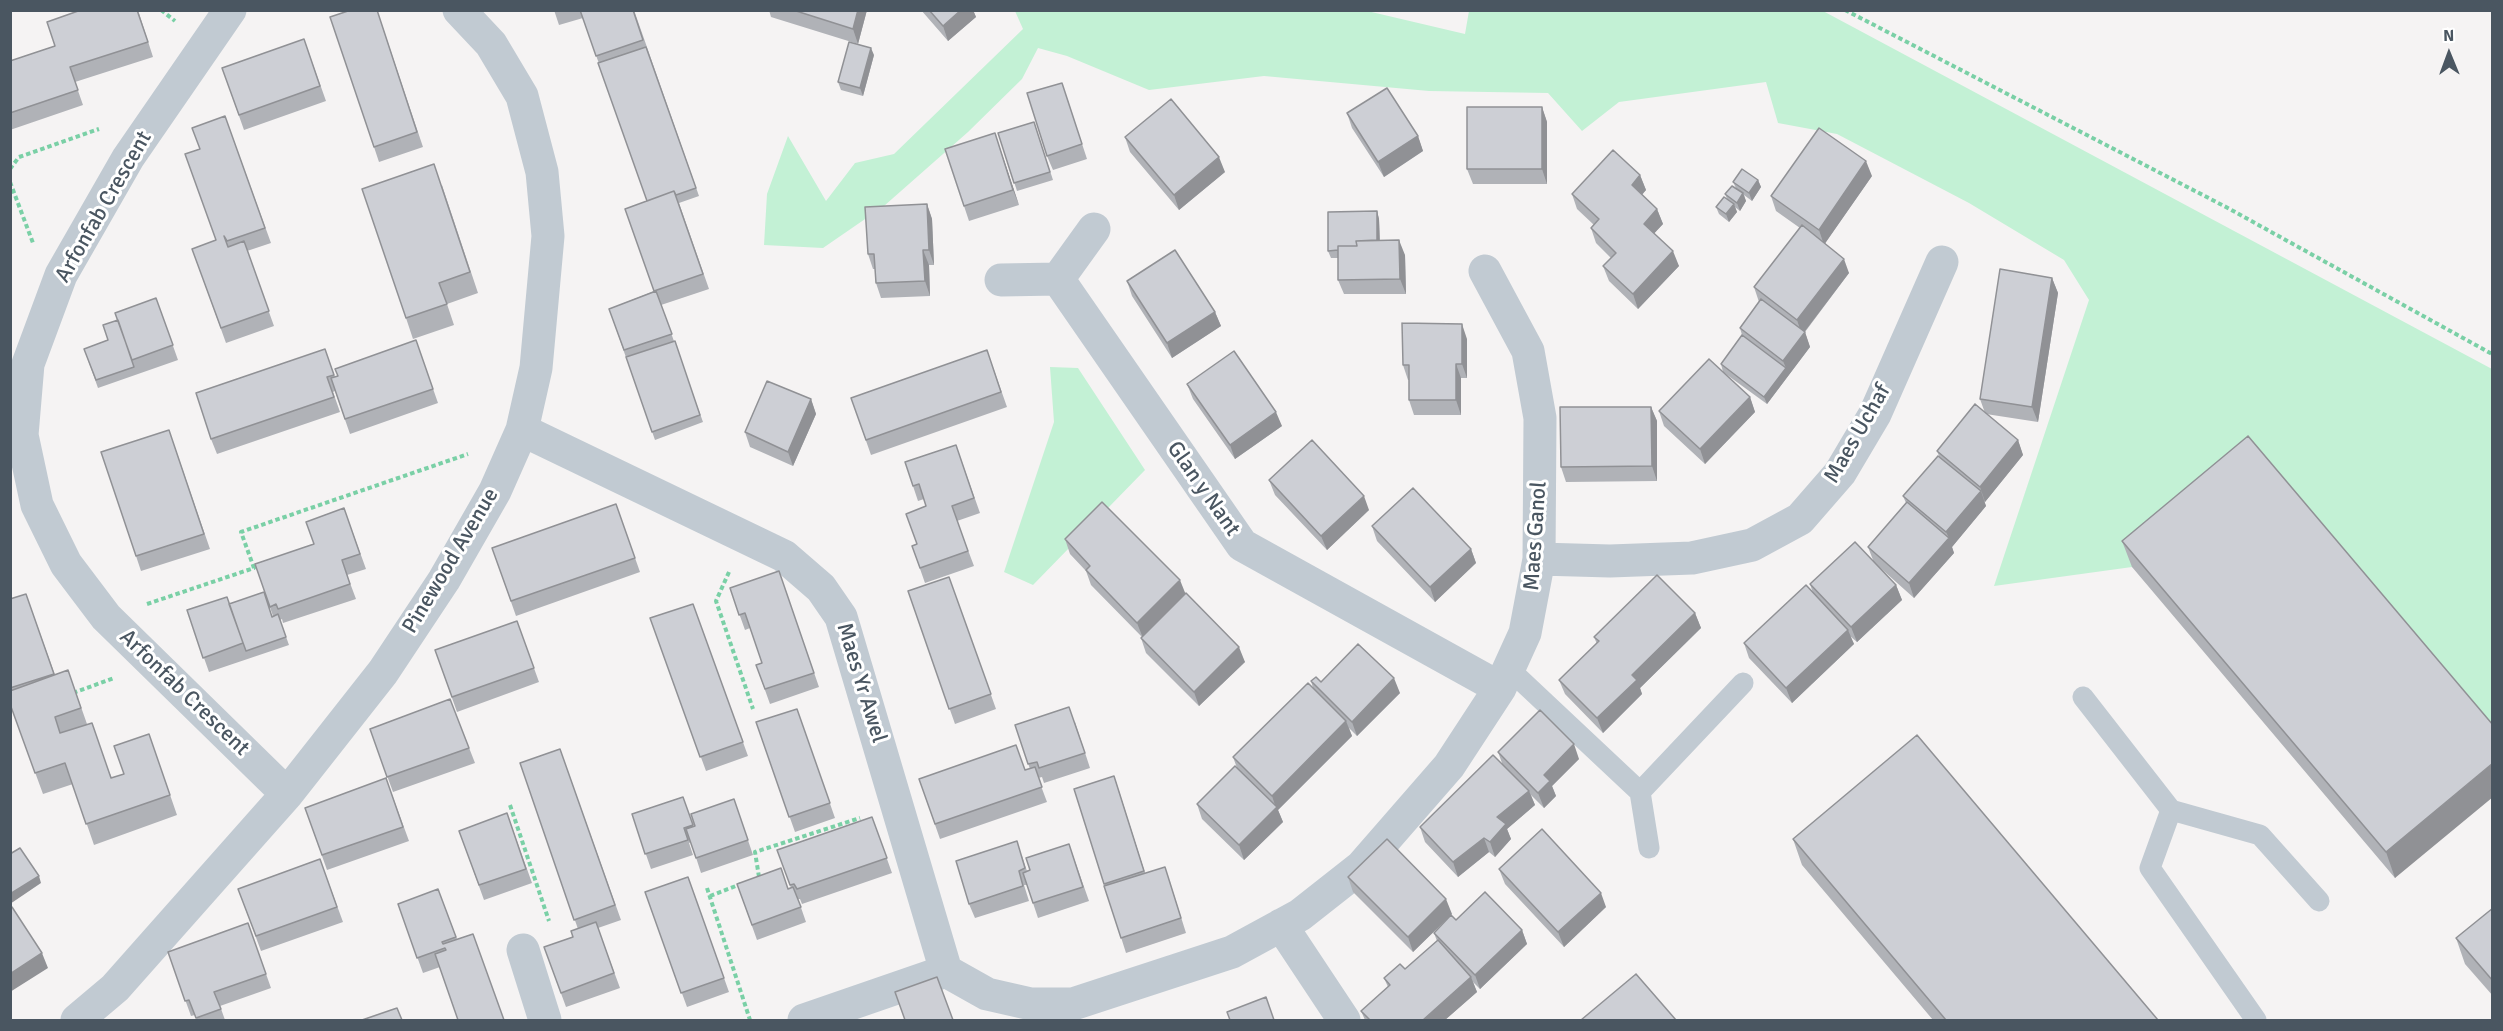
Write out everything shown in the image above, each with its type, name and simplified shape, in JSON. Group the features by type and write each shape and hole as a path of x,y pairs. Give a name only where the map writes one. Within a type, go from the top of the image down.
{"street":[{"name":"Arfonfab Crescent","path":"230,10 128,158 62,275 28,364 22,435 38,505 66,564 106,617 287,794"},
{"name":"Pinewood Avenue","path":"82,1019 115,988 287,794 382,672 444,580 495,491 521,433 536,368 548,236 543,172 522,96 490,44 459,10"},
{"path":"1001,280 1058,279 1094,229"},
{"name":"Maes Uchaf","path":"1539,560 1610,561 1692,558 1752,545 1800,519 1840,473 1875,414 1942,262"},
{"name":"Maes Ganol","path":"1281,925 1300,915 1360,867 1449,766 1505,678 1525,633 1539,560 1540,418 1528,351 1485,271"},
{"name":"Glan y Nant","path":"1058,279 1242,545 1505,678"},
{"name":"Maes Yr Awel","path":"521,433 744,537 791,562 821,588 841,617 946,971"},
{"path":"818,1018 946,971 987,994 1030,1004 1073,1004 1232,952 1281,925 1344,1020"},
{"path":"523,950 545,1020"}],"lane":[{"path":"1505,678 1640,792 1649,848"},
{"path":"1640,792 1743,683"},
{"path":"2083,697 2171,810 2260,835 2319,901"},
{"path":"2171,810 2150,868 2256,1020"}],"path":[{"path":"1845,10 2226,207 2493,354"},
{"path":"10,169 19,157 118,123 149,127"},
{"path":"10,182 37,255 62,275"},
{"path":"106,617 254,568 241,532 521,433"},
{"path":"744,537 716,601 753,709"},
{"path":"65,696 153,663"},
{"path":"510,805 555,936 523,950"},
{"path":"710,896 761,876 755,852 898,805"},
{"path":"707,888 750,1020"}],"green space":[{"path":"1363,10 1465,34 1469,11 1823,11 2492,369 2492,740 2132,567 1994,586 2089,300 2064,260 1969,203 1837,134 1778,123 1766,82 1619,102 1582,131 1548,93 1429,91 1264,76 1149,90 1067,56 1038,48 1022,79 968,132 884,206 823,248 764,245 767,194 788,136 826,201 855,163 894,154 1023,29 1015,11"},
{"path":"1050,367 1078,368 1145,470 1033,585 1004,572 1054,422"}],"building":[{"path":"81,10 137,10 148,42 70,67 78,90 10,113 10,61 55,46 47,22"},
{"path":"351,10 377,10 417,132 374,147 330,17"},
{"path":"580,10 633,10 643,40 596,56"},
{"path":"793,10 858,10 853,29"},
{"path":"929,10 961,10 943,26"},
{"path":"304,39 320,86 239,115 222,68"},
{"path":"849,42 871,48 860,88 838,82"},
{"path":"646,47 696,188 676,195 674,191 647,201 598,63"},
{"path":"1062,83 1082,144 1047,156 1027,93"},
{"path":"1387,88 1418,136 1378,162 1347,113"},
{"path":"1171,99 1219,157 1174,195 1125,137"},
{"path":"1467,107 1542,107 1542,169 1467,169"},
{"path":"225,116 265,228 227,241 224,236 228,247 244,241 269,311 221,328 192,249 216,240 185,154 200,149 192,128"},
{"path":"1034,122 1050,172 1014,183 998,133"},
{"path":"1819,128 1866,161 1819,230 1771,196"},
{"path":"995,133 1013,190 964,206 945,149"},
{"path":"1613,150 1640,175 1632,185 1657,209 1644,224 1673,251 1633,294 1603,266 1616,253 1591,228 1599,219 1572,194"},
{"path":"434,164 470,272 439,283 447,304 406,318 362,189"},
{"path":"1742,169 1758,180 1749,193 1733,182"},
{"path":"1732,186 1743,193 1737,203 1725,194"},
{"path":"674,191 703,274 654,291 625,209"},
{"path":"1724,197 1734,204 1726,214 1716,207"},
{"path":"927,204 929,250 923,250 925,281 876,283 874,254 868,254 865,207"},
{"path":"1377,211 1377,240 1356,241 1357,246 1338,246 1338,250 1328,251 1328,212"},
{"path":"1802,225 1844,259 1797,320 1754,287"},
{"path":"1399,240 1400,279 1338,280 1338,246 1357,246 1356,241"},
{"path":"1175,250 1215,312 1167,343 1127,281"},
{"path":"2000,269 2052,278 2032,407 1980,399"},
{"path":"656,291 672,334 624,350 609,309"},
{"path":"156,298 173,345 132,360 115,313"},
{"path":"1761,299 1805,332 1783,361 1740,328"},
{"path":"118,320 134,367 96,380 84,349 108,340 103,325"},
{"path":"1402,323 1462,324 1462,364 1456,364 1456,400 1409,400 1409,365 1403,365"},
{"path":"1742,335 1786,368 1764,397 1721,364"},
{"path":"416,340 433,389 345,419 331,378 338,376 335,369"},
{"path":"675,341 700,415 652,432 626,357"},
{"path":"325,349 334,375 327,377 334,397 211,439 196,393"},
{"path":"987,350 1001,392 866,440 851,398"},
{"path":"1234,351 1276,412 1230,445 1187,384"},
{"path":"1709,359 1750,397 1700,449 1659,411"},
{"path":"767,381 811,399 788,452 745,432"},
{"path":"1975,404 2018,440 1980,487 1937,451"},
{"path":"1560,407 1651,407 1652,466 1561,467"},
{"path":"169,430 204,534 136,556 101,452"},
{"path":"2248,436 2493,725 2493,763 2386,852 2122,541"},
{"path":"1312,440 1364,496 1321,536 1269,480"},
{"path":"956,445 974,498 952,506 968,551 920,568 912,546 917,544 906,514 926,506 919,484 913,486 905,462"},
{"path":"1938,456 1981,491 1946,532 1903,496"},
{"path":"1413,488 1471,549 1430,587 1372,526"},
{"path":"1102,502 1180,580 1137,623 1086,570 1090,566 1065,539"},
{"path":"1907,502 1949,538 1909,583 1868,547"},
{"path":"616,504 635,558 511,601 492,548"},
{"path":"344,508 360,554 342,560 350,584 278,609 276,604 270,607 255,564 314,544 306,522"},
{"path":"1855,542 1896,585 1851,627 1810,584"},
{"path":"779,571 814,673 765,689 756,665 762,663 745,613 739,615 730,588"},
{"path":"1657,575 1695,613 1632,675 1637,680 1597,718 1559,680 1599,641 1594,637"},
{"path":"949,577 991,694 949,709 908,591"},
{"path":"1806,585 1848,630 1786,688 1744,643"},
{"path":"264,592 272,617 278,614 286,637 246,651 229,604"},
{"path":"1186,593 1239,647 1194,692 1141,638"},
{"path":"26,594 54,674 10,688 10,599"},
{"path":"227,597 243,643 203,658 187,610"},
{"path":"693,604 743,742 700,757 650,618"},
{"path":"517,621 534,668 452,697 435,650"},
{"path":"1358,644 1394,678 1352,722 1311,681 1316,677 1321,682"},
{"path":"68,670 81,708 55,717 60,733 92,723 111,778 124,774 114,746 149,734 170,795 86,824 65,763 35,773 10,704 10,691"},
{"path":"1308,683 1346,721 1272,796 1233,757"},
{"path":"450,699 469,748 387,777 370,729"},
{"path":"1069,707 1085,753 1039,768 1037,762 1028,764 1015,725"},
{"path":"797,709 830,803 789,817 756,722"},
{"path":"1540,710 1574,744 1544,775 1550,781 1538,793 1498,752"},
{"path":"1917,735 2158,1020 1946,1020 1793,839"},
{"path":"1016,745 1025,770 1035,767 1042,787 935,824 919,779"},
{"path":"560,749 615,905 574,920 520,763"},
{"path":"1493,755 1529,791 1497,817 1506,824 1490,842 1484,838 1453,862 1420,827"},
{"path":"1235,766 1277,807 1239,845 1197,804"},
{"path":"1114,776 1144,871 1104,884 1074,789"},
{"path":"386,778 403,827 322,855 305,808"},
{"path":"683,797 693,825 684,828 688,840 645,854 632,814"},
{"path":"734,799 748,840 696,858 686,829 695,826 691,814"},
{"path":"507,813 526,869 479,885 459,831"},
{"path":"872,817 887,858 797,889 794,884 790,885 777,850"},
{"path":"1542,829 1601,893 1558,932 1499,869"},
{"path":"1387,839 1446,899 1408,937 1348,877"},
{"path":"1017,841 1025,868 1019,871 1023,886 969,904 956,861"},
{"path":"1069,844 1083,887 1033,903 1023,873 1030,870 1026,858"},
{"path":"20,848 39,876 10,894 10,854"},
{"path":"320,859 337,907 256,936 238,889"},
{"path":"1165,867 1181,918 1121,938 1104,886"},
{"path":"781,868 788,889 793,887 801,907 752,925 737,884"},
{"path":"688,877 724,978 681,993 645,892"},
{"path":"438,889 456,937 442,942 443,944 473,934 504,1020 458,1020 435,954 446,950 445,948 417,958 398,904"},
{"path":"1485,892 1522,930 1475,975 1434,933 1451,915 1456,920"},
{"path":"12,907 42,953 10,974 10,908"},
{"path":"2493,908 2493,981 2456,938"},
{"path":"596,922 614,973 561,993 544,947 573,937 571,931"},
{"path":"248,923 266,974 214,992 221,1009 196,1018 189,1000 185,1001 168,952"},
{"path":"1438,940 1471,977 1423,1020 1370,1020 1361,1011 1390,985 1384,978 1400,964 1405,969"},
{"path":"1636,974 1676,1020 1581,1020"},
{"path":"937,977 953,1020 905,1020 895,992"},
{"path":"1266,997 1274,1020 1230,1020 1227,1012"},
{"path":"397,1008 402,1020 362,1020"}]}
